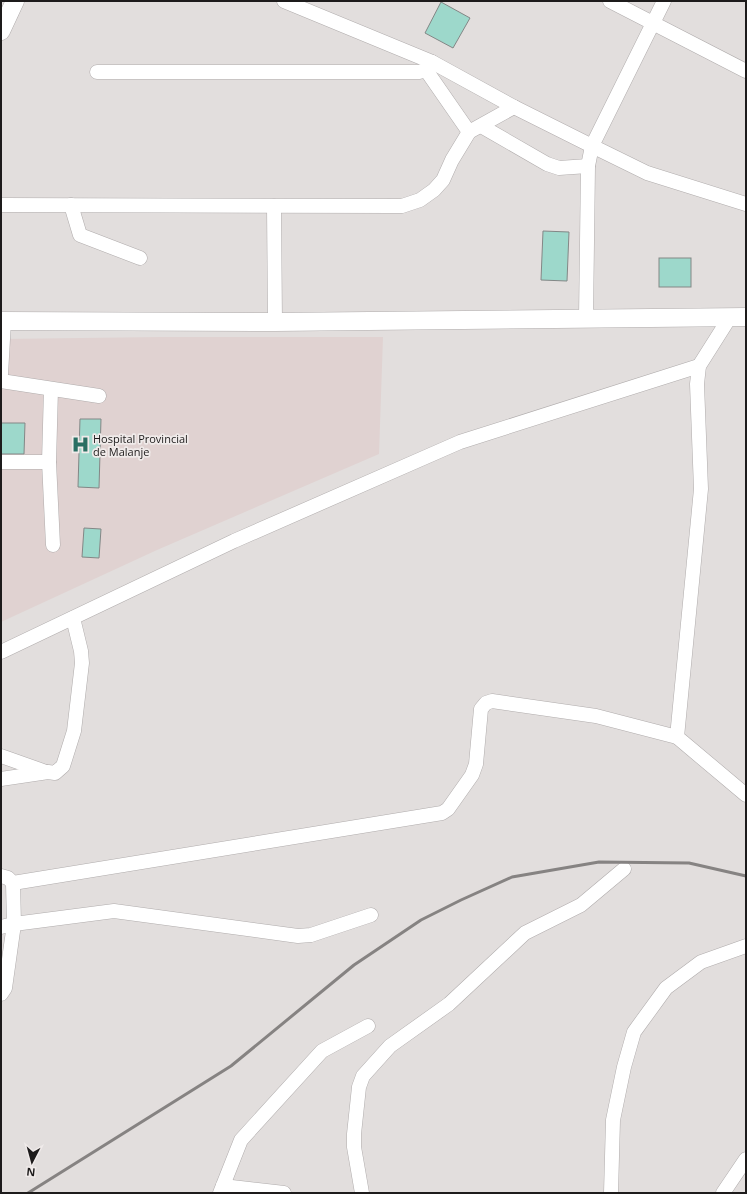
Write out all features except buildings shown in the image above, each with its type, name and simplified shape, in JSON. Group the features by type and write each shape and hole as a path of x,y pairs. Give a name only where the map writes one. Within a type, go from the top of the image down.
{"main road":[{"path":"1,31 15,1"},
{"path":"2,322 275,322 738,317"}],"street":[{"path":"284,1 429,66 646,173 746,204"},
{"path":"610,1 746,71"},
{"path":"586,318 588,166 592,146 652,22 664,1"},
{"path":"97,72 419,72 429,66"},
{"path":"429,66 475,129 547,164 559,168 588,166"},
{"path":"1,205 402,206 428,196 443,180 452,160 475,129 514,107"},
{"path":"71,205 80,235 140,258"},
{"path":"274,206 275,322"},
{"path":"677,737 701,489 697,384 699,366 738,317"},
{"path":"1,374 2,322"},
{"path":"1,652 234,541 460,442 699,366"},
{"path":"1,381 99,396"},
{"path":"51,389 49,462 53,545"},
{"path":"1,462 49,462"},
{"path":"1,756 48,772 55,773 63,766 74,731 82,663 81,651 73,618"},
{"path":"1,994 5,988 8,926 7,880 442,813 448,809 472,775 476,764 481,710 486,702 492,701 596,716 677,737 746,795"},
{"path":"1,779 48,772"},
{"path":"362,1193 354,1147 354,1134 359,1087 363,1076 390,1046 449,1004 525,933 581,906 624,869"},
{"path":"8,926 114,911 298,936 310,935 371,915"},
{"path":"611,1193 613,1120 624,1067 634,1032 666,988 701,962 746,946"},
{"path":"284,1193 221,1190 241,1140 322,1051 368,1026"},
{"path":"723,1193 746,1159"}],"shaded area":[{"path":"383,337 379,454 157,550 1,622 1,339"}],"railway":[{"path":"28,1193 231,1066 354,965 421,920 512,877 599,862 689,863 746,876"}],"place":[{"name":"Hospital Provincial de Malanje","path":"80,445"}]}
